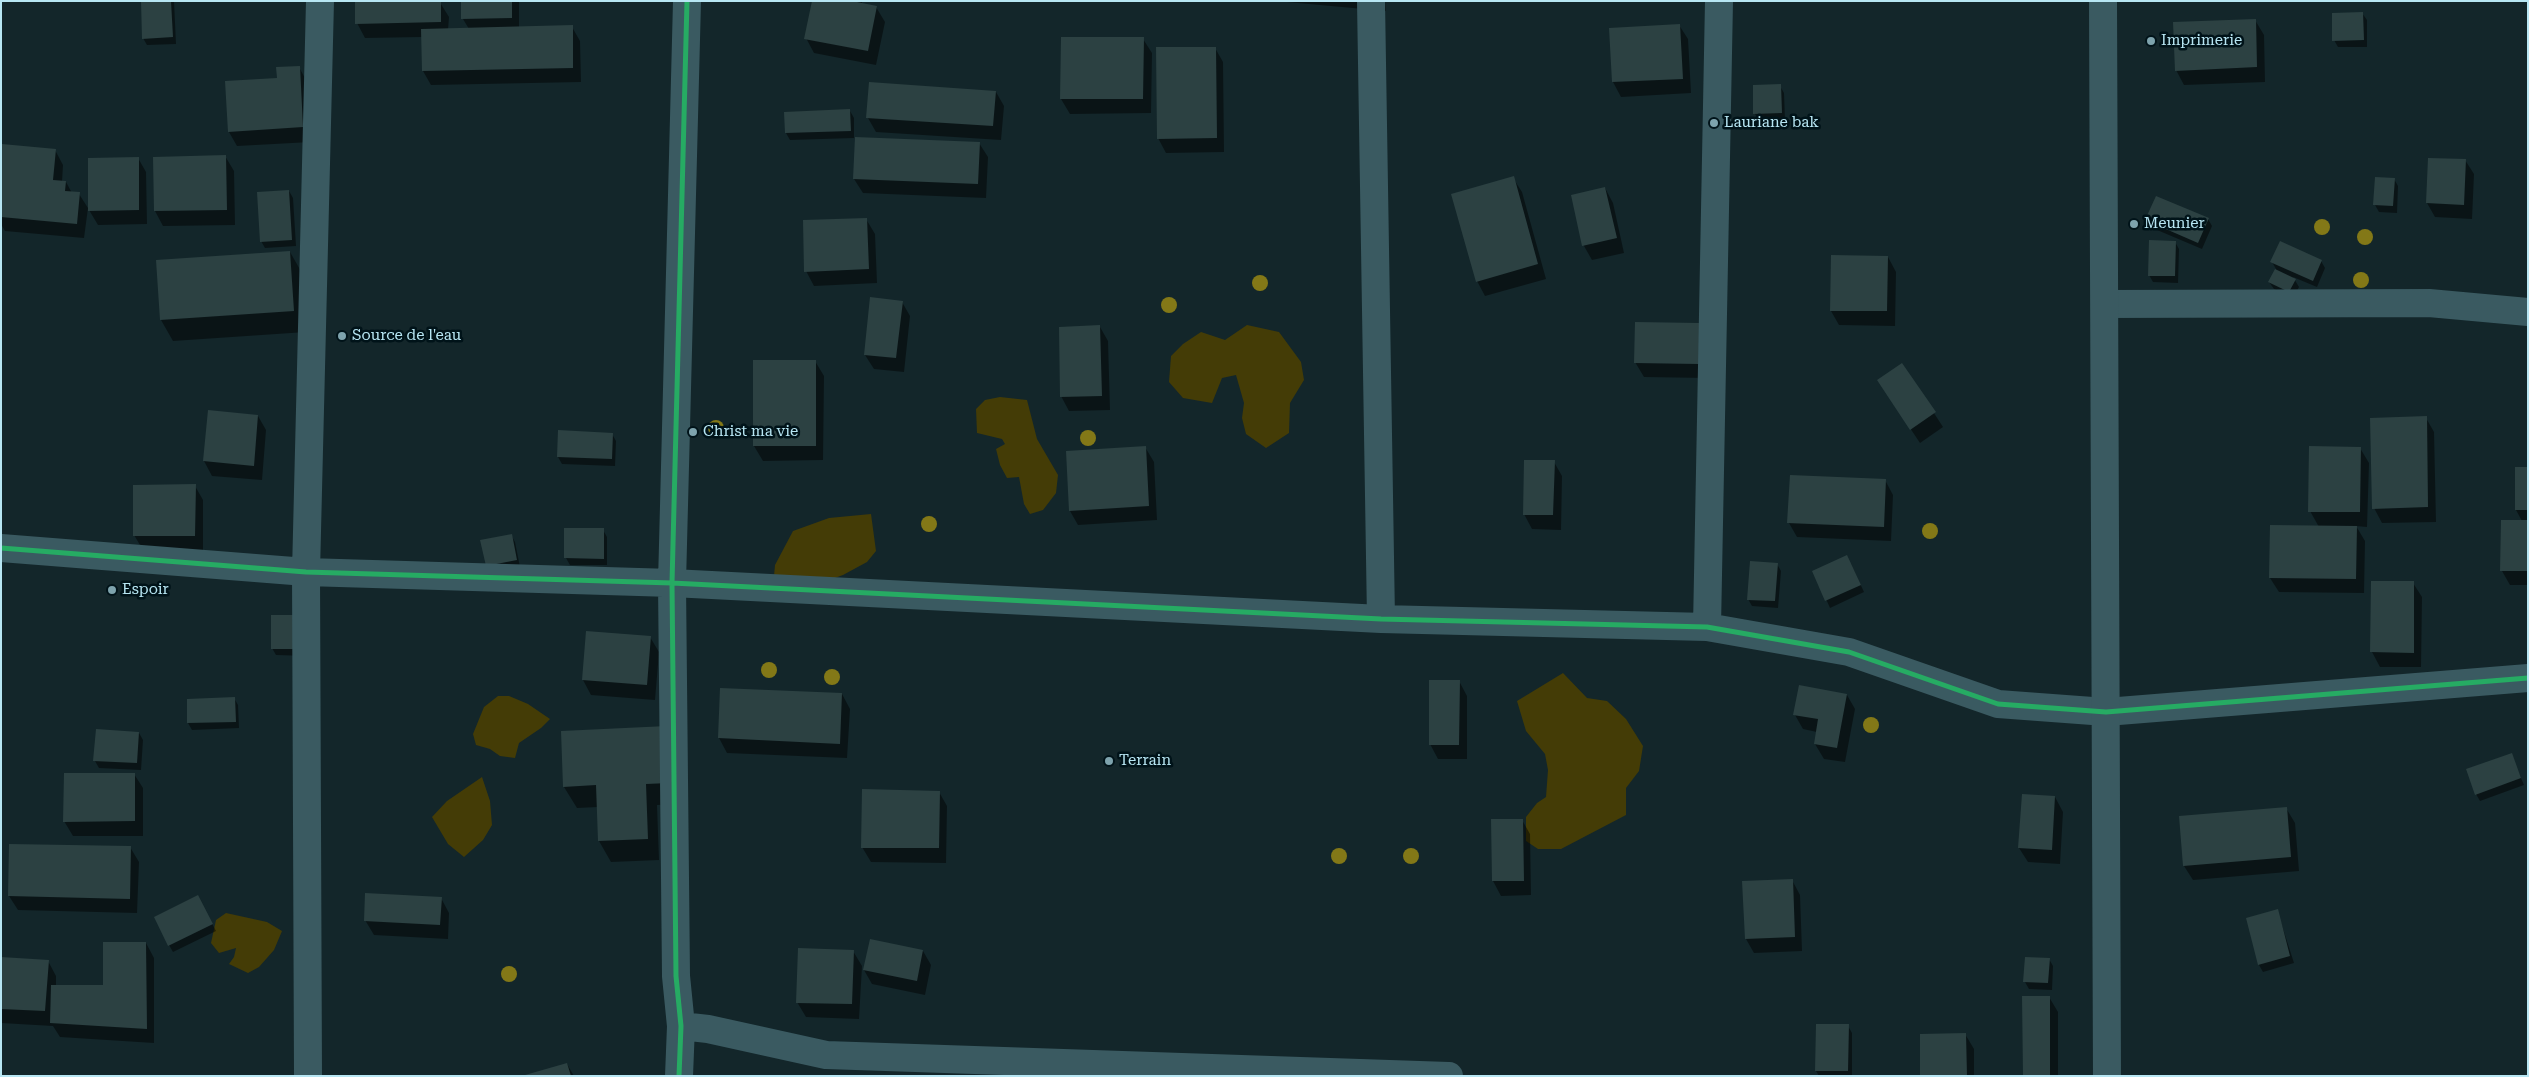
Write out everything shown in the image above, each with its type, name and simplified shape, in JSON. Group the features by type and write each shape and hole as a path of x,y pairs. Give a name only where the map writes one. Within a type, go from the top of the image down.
{"street":[{"path":"308,1076 306,572 320,1"},
{"path":"679,1076 681,1026 676,976 672,583 686,1"},
{"path":"1371,1 1381,619"},
{"path":"1706,627 1719,1"},
{"path":"2104,1 2107,1076"},
{"path":"2104,304 2430,303 2528,312"},
{"path":"1,548 306,572 672,583 1381,619 1706,627 1849,652 1998,704 2106,712 2528,678"},
{"path":"681,1026 708,1029 826,1056 1007,1069 1449,1076"}],"shaded area":[{"path":"1247,325 1279,332 1301,362 1304,380 1290,403 1289,433 1266,448 1246,434 1242,418 1244,403 1236,375 1222,378 1212,403 1183,398 1169,382 1171,356 1183,344 1201,332 1225,340"},
{"path":"1000,397 1027,400 1037,439 1058,475 1056,493 1043,510 1030,514 1024,504 1019,477 1007,478 1000,465 996,449 1005,444 1002,439 977,433 976,409 985,400"},
{"path":"871,514 876,551 867,562 843,575 816,585 774,576 775,565 793,531 829,518"},
{"path":"1563,673 1587,698 1607,701 1626,719 1643,746 1639,771 1626,788 1626,815 1561,849 1538,849 1526,841 1526,817 1537,803 1546,797 1548,770 1545,754 1526,731 1517,701"},
{"path":"498,696 509,696 528,704 550,719 541,728 519,743 515,758 500,756 490,749 476,745 473,734 484,707"},
{"path":"482,777 490,801 492,825 483,840 464,857 448,844 432,817 447,801"},
{"path":"226,913 267,922 282,931 274,950 259,967 248,973 229,964 234,957 236,948 219,953 211,943 216,920"}],"building":[{"path":"141,1 171,1 173,37 142,39"},
{"path":"441,1 441,22 355,24 355,2"},
{"path":"461,1 512,1 512,18 461,19"},
{"path":"812,1 852,1 877,6 868,51 804,39"},
{"path":"2363,12 2364,40 2332,41 2332,13"},
{"path":"2256,19 2257,67 2175,71 2173,22"},
{"path":"1680,24 1683,79 1612,82 1609,28"},
{"path":"573,25 573,68 422,71 421,29"},
{"path":"1061,37 1144,37 1143,99 1060,99"},
{"path":"1156,47 1216,47 1217,138 1157,139"},
{"path":"300,66 303,127 228,132 225,81 277,78 276,67"},
{"path":"869,82 996,91 993,126 866,118"},
{"path":"1781,84 1782,113 1753,114 1753,85"},
{"path":"850,109 851,131 785,133 784,112"},
{"path":"855,137 980,142 978,184 853,179"},
{"path":"2,144 56,149 53,180 66,181 65,191 80,192 77,224 1,217"},
{"path":"226,155 227,210 154,211 153,157"},
{"path":"139,157 139,210 88,211 88,158"},
{"path":"2428,158 2466,159 2464,205 2426,203"},
{"path":"1514,176 1538,264 1476,282 1451,194"},
{"path":"2375,177 2395,178 2393,206 2373,205"},
{"path":"1605,187 1617,238 1582,246 1571,195"},
{"path":"289,190 292,240 260,242 257,192"},
{"path":"2156,196 2209,218 2198,243 2145,220"},
{"path":"867,218 869,269 804,272 803,220"},
{"path":"2149,240 2176,241 2175,276 2148,276"},
{"path":"2280,241 2322,260 2313,281 2270,262"},
{"path":"290,251 294,311 160,320 156,260"},
{"path":"1831,255 1888,256 1887,311 1830,311"},
{"path":"2275,269 2296,279 2289,292 2268,282"},
{"path":"870,297 903,301 896,358 864,355"},
{"path":"1635,322 1700,323 1699,364 1634,363"},
{"path":"1100,325 1102,396 1060,397 1059,327"},
{"path":"753,360 816,360 816,446 753,446"},
{"path":"1902,363 1936,412 1910,430 1877,380"},
{"path":"208,410 258,415 254,466 203,461"},
{"path":"2427,416 2428,507 2372,509 2370,418"},
{"path":"558,430 613,433 612,459 557,457"},
{"path":"1146,446 1149,506 1069,511 1066,451"},
{"path":"2309,446 2361,447 2360,512 2308,512"},
{"path":"1524,460 1555,460 1553,515 1523,515"},
{"path":"2515,467 2528,467 2528,510 2515,510"},
{"path":"1790,475 1886,479 1884,527 1787,523"},
{"path":"196,484 195,536 133,536 133,485"},
{"path":"2501,520 2528,520 2528,571 2500,571"},
{"path":"2270,525 2357,526 2356,579 2269,578"},
{"path":"564,528 604,528 604,559 564,558"},
{"path":"512,534 517,560 486,566 480,540"},
{"path":"1847,555 1861,585 1825,601 1812,571"},
{"path":"1750,561 1778,563 1775,601 1747,600"},
{"path":"2371,581 2414,581 2414,653 2370,652"},
{"path":"271,615 306,615 306,649 271,649"},
{"path":"586,631 651,636 647,685 582,680"},
{"path":"1429,680 1460,680 1459,745 1429,745"},
{"path":"1799,685 1847,694 1837,748 1814,744 1818,719 1793,715"},
{"path":"720,688 842,693 840,744 718,738"},
{"path":"235,697 236,722 187,723 187,699"},
{"path":"667,726 669,783 646,784 648,839 598,841 596,785 563,787 561,731"},
{"path":"96,729 139,732 137,763 93,761"},
{"path":"2512,753 2521,778 2475,795 2466,769"},
{"path":"64,773 135,773 135,821 63,822"},
{"path":"862,789 940,791 939,848 861,848"},
{"path":"2022,794 2055,796 2052,850 2018,848"},
{"path":"2287,807 2291,857 2183,866 2179,816"},
{"path":"1491,819 1523,819 1524,881 1492,881"},
{"path":"9,844 131,846 130,899 8,896"},
{"path":"1793,879 1795,937 1745,939 1742,881"},
{"path":"365,893 442,897 440,925 364,921"},
{"path":"198,895 213,924 168,946 154,917"},
{"path":"2278,909 2290,956 2258,965 2246,918"},
{"path":"870,939 923,950 917,981 863,970"},
{"path":"103,942 146,942 147,1029 50,1023 51,985 103,985"},
{"path":"798,948 854,950 852,1004 796,1003"},
{"path":"1,957 49,960 45,1011 1,1009"},
{"path":"2025,957 2050,958 2048,983 2023,982"},
{"path":"2022,996 2050,996 2050,1076 2023,1076"},
{"path":"1816,1024 1849,1024 1848,1071 1815,1071"},
{"path":"1966,1033 1967,1076 1920,1076 1920,1034"},
{"path":"567,1063 571,1076 525,1076 525,1075"}],"cycle path":[{"path":"679,1076 681,1026 676,976 672,583 687,1"},
{"path":"1,548 306,572 672,583 1381,619 1707,627 1849,652 1998,704 2106,712 2528,678"}],"place":[{"name":"Imprimerie","path":"2151,41"},
{"name":"Lauriane bak","path":"1714,123"},
{"name":"Meunier","path":"2134,224"},
{"name":"Source de l'eau","path":"342,336"},
{"name":"Christ ma vie","path":"693,432"},
{"name":"Espoir","path":"112,590"},
{"name":"Terrain","path":"1109,761"}]}
